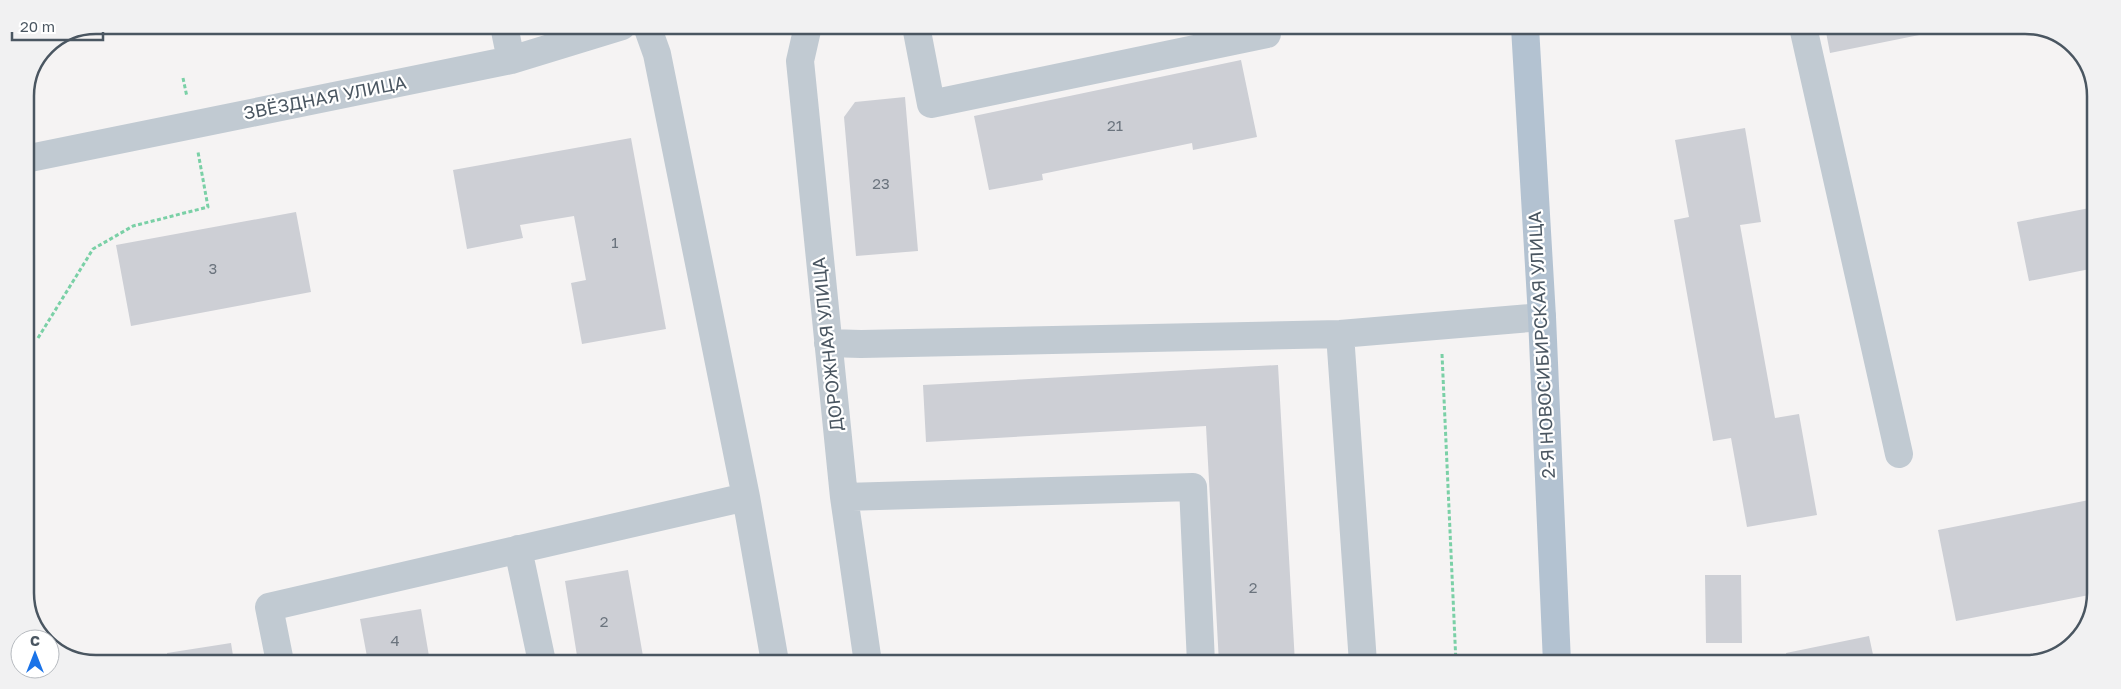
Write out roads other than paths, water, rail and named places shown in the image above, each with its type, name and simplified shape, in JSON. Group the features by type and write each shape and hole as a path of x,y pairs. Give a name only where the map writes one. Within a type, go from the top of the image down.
{"main road":[{"name":"2-Я НОВОСИБИРСКАЯ УЛИЦА","path":"1525,34 1542,317 1557,655"}],"street":[{"path":"506,34 511,60"},
{"name":"ЗВЁЗДНАЯ УЛИЦА","path":"34,158 511,60 596,34"},
{"path":"649,34 657,54 746,497 774,655"},
{"name":"ДОРОЖНАЯ УЛИЦА","path":"806,34 800,62 844,497 867,655"},
{"path":"918,34 931,104 1267,34"},
{"path":"1805,34 1899,454"},
{"path":"828,343 871,344 1340,334 1542,317"},
{"path":"1340,334 1362,655"},
{"path":"844,497 1193,487 1201,655"},
{"path":"278,655 268,607 746,497"},
{"path":"518,548 541,655"}]}
